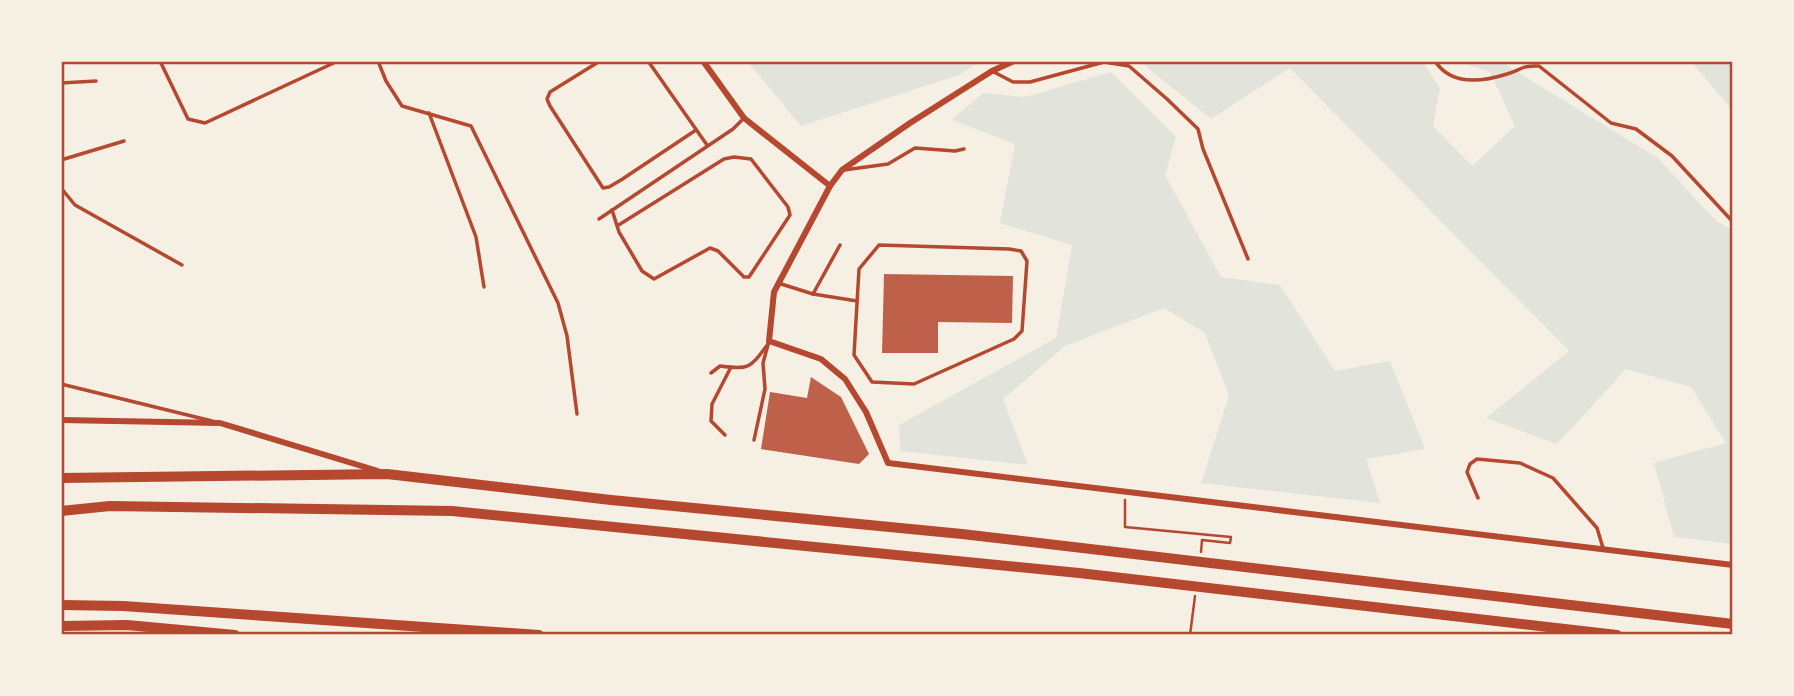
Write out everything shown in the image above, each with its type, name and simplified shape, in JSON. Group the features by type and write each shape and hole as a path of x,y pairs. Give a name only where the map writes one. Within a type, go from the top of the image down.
{"highway":[{"path":"61,478 387,474 611,500 962,534 1733,624"},
{"path":"61,511 110,506 453,511 1079,573 1617,635"}],"main road":[{"path":"61,606 123,606 539,635"},
{"path":"61,625 127,625 236,635"}],"street":[{"path":"703,61 744,118 830,186"},
{"path":"1014,61 992,71 842,170 830,186 774,292 769,341 821,359 845,379 866,412 888,463 1733,565"},
{"path":"61,420 220,423 387,474"}],"lane":[{"path":"160,61 188,119 205,123 338,61"},
{"path":"378,61 386,81 402,106 471,126 558,303 567,336 577,414"},
{"path":"600,61 550,92 547,99 603,188 621,180 696,130"},
{"path":"648,61 708,146"},
{"path":"1435,61 1440,69 1459,79 1481,81 1510,74 1528,65 1539,65 1611,123 1636,129 1672,156 1733,222"},
{"path":"992,71 1013,82 1030,82 1104,62 1129,66 1198,129 1203,149 1248,259"},
{"path":"61,83 96,80"},
{"path":"429,113 476,237 484,287"},
{"path":"598,219 733,129 744,118"},
{"path":"61,160 124,141"},
{"path":"842,170 888,164 915,148 955,151 964,149"},
{"path":"612,209 617,226 642,271 654,279 710,248 718,251 744,277 749,277 790,215 788,207 751,159 734,157 724,159 617,226"},
{"path":"61,188 75,205 182,265"},
{"path":"880,244 1009,249 1021,251 1027,261 1022,331 1014,339 914,384 872,382 854,355 857,300 859,269 880,244"},
{"path":"813,294 840,245"},
{"path":"778,283 813,294 857,300"},
{"path":"711,373 720,366 746,368 757,359 769,341"},
{"path":"754,440 765,389 762,363 769,341"},
{"path":"725,435 711,421 712,404 731,367"},
{"path":"61,384 220,423"},
{"path":"1478,498 1467,472 1470,464 1477,460 1520,463 1553,478 1597,528 1603,548"}],"path":[{"path":"1125,491 1125,527"}],"shaded area":[{"path":"747,61 981,61 959,75 801,126"},
{"path":"1139,61 1422,61 1440,88 1433,126 1472,166 1515,126 1490,72 1456,61 1506,61 1507,66 1658,158 1716,221 1733,230 1733,544 1674,537 1654,463 1726,443 1691,387 1626,369 1557,444 1486,418 1569,351 1290,68 1211,119"},
{"path":"1691,61 1733,61 1733,111"},
{"path":"1111,72 1176,137 1165,175 1221,277 1280,285 1335,371 1390,361 1425,449 1366,459 1380,503 1201,483 1229,396 1205,333 1164,308 1065,346 1003,399 1028,465 900,451 899,425 1056,338 1072,245 1000,223 1015,144 952,120 983,93 1025,97"}],"building":[{"path":"884,274 1013,276 1012,323 938,322 938,353 882,353"},
{"path":"811,377 841,397 869,454 859,464 761,449 770,392 807,398"}]}
